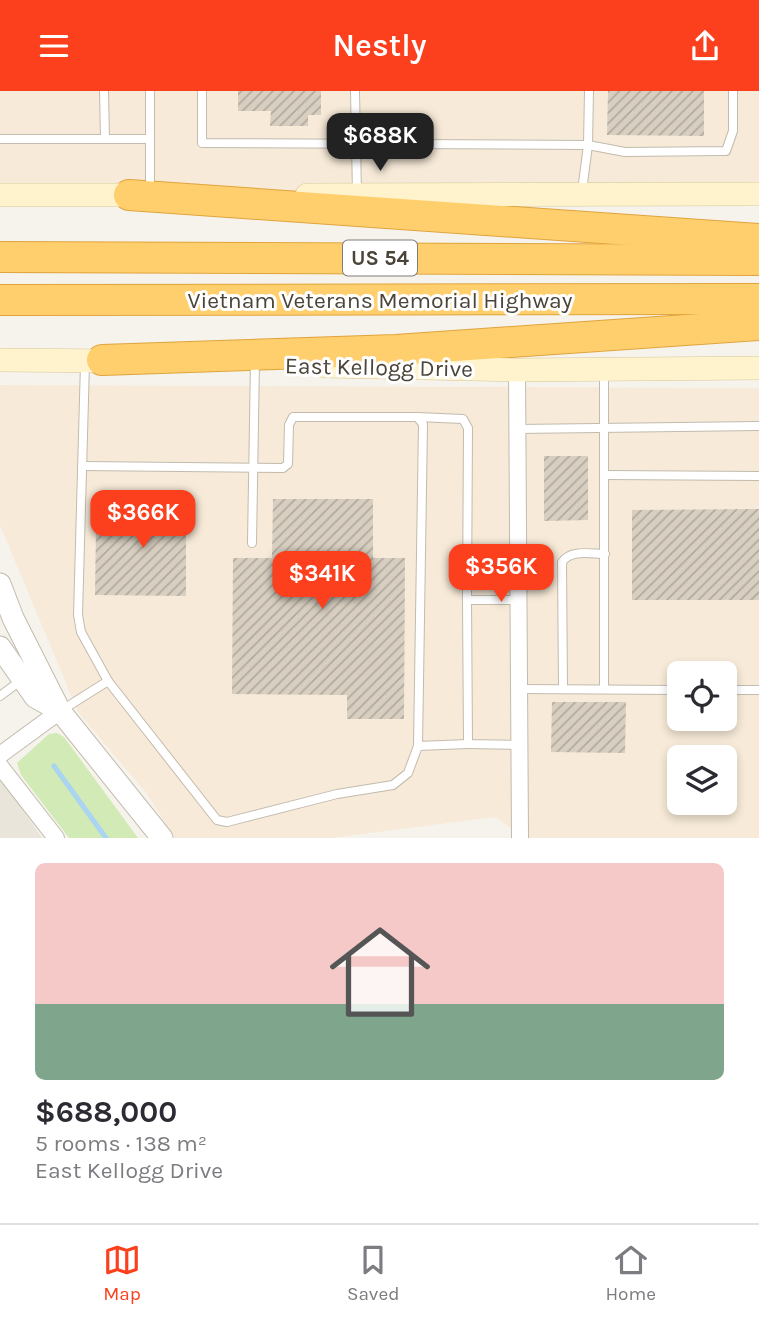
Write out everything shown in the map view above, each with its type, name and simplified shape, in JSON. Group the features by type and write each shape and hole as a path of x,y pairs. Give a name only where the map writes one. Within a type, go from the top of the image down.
{"highway":[{"path":"139,195 358,203 759,239"},
{"name":"Vietnam Veterans Memorial Highway","path":"0,257 759,260"},
{"name":"Vietnam Veterans Memorial Highway","path":"0,300 759,299"},
{"path":"93,360 255,359 759,325"}],"main road":[{"path":"358,203 582,194 759,194"},
{"path":"0,195 139,195"},
{"name":"East Kellogg Drive","path":"255,359 517,370 759,368"},
{"path":"0,360 93,360"}],"street":[{"path":"517,370 520,838"},
{"path":"0,584 30,673 35,697 60,711 162,838"},
{"path":"0,647 30,673"},
{"path":"0,755 60,711"},
{"path":"0,766 56,838"}],"lane":[{"path":"104,91 105,139"},
{"path":"139,195 150,139 150,91"},
{"path":"202,91 202,143 588,145 625,152 726,151 733,131 733,91"},
{"path":"355,91 358,203"},
{"path":"582,194 588,145 589,91"},
{"path":"0,139 150,139"},
{"path":"252,543 255,359"},
{"path":"93,360 82,466 78,615 81,632 108,681 217,820 227,822 337,794 393,785 408,773 418,746 423,424 416,417"},
{"path":"603,369 606,428 604,689"},
{"path":"82,466 283,468 288,464 289,425 293,417 463,419 468,428 468,744"},
{"path":"517,429 759,426"},
{"path":"606,475 759,476"},
{"path":"563,689 562,562 566,556 576,553 605,554"},
{"path":"467,600 519,600"},
{"path":"0,696 30,673"},
{"path":"60,711 108,681"},
{"path":"520,689 667,690"},
{"path":"737,690 759,690"},
{"path":"418,746 520,745"}],"shaded area":[{"path":"0,91 759,91 759,194 0,195"},
{"path":"0,385 759,388 759,838 525,838 495,817 331,838 175,838 147,794 78,712 0,525"},
{"path":"0,781 7,787 42,838 0,838"}],"green space":[{"path":"57,733 64,737 138,838 69,838 21,775 17,763 49,734"}],"building":[{"path":"238,91 321,91 321,115 308,115 308,126 270,126 271,111 238,111"},
{"path":"608,91 704,91 704,136 607,135"},
{"path":"544,456 588,456 588,520 544,521"},
{"path":"118,499 186,500 186,596 95,595 96,527 118,527"},
{"path":"273,499 373,499 373,558 405,558 404,719 347,719 347,695 232,694 233,558 272,558"},
{"path":"759,509 759,600 632,600 632,510"},
{"path":"552,702 626,702 625,753 551,752"}],"waterway":[{"path":"54,766 106,838"}]}
